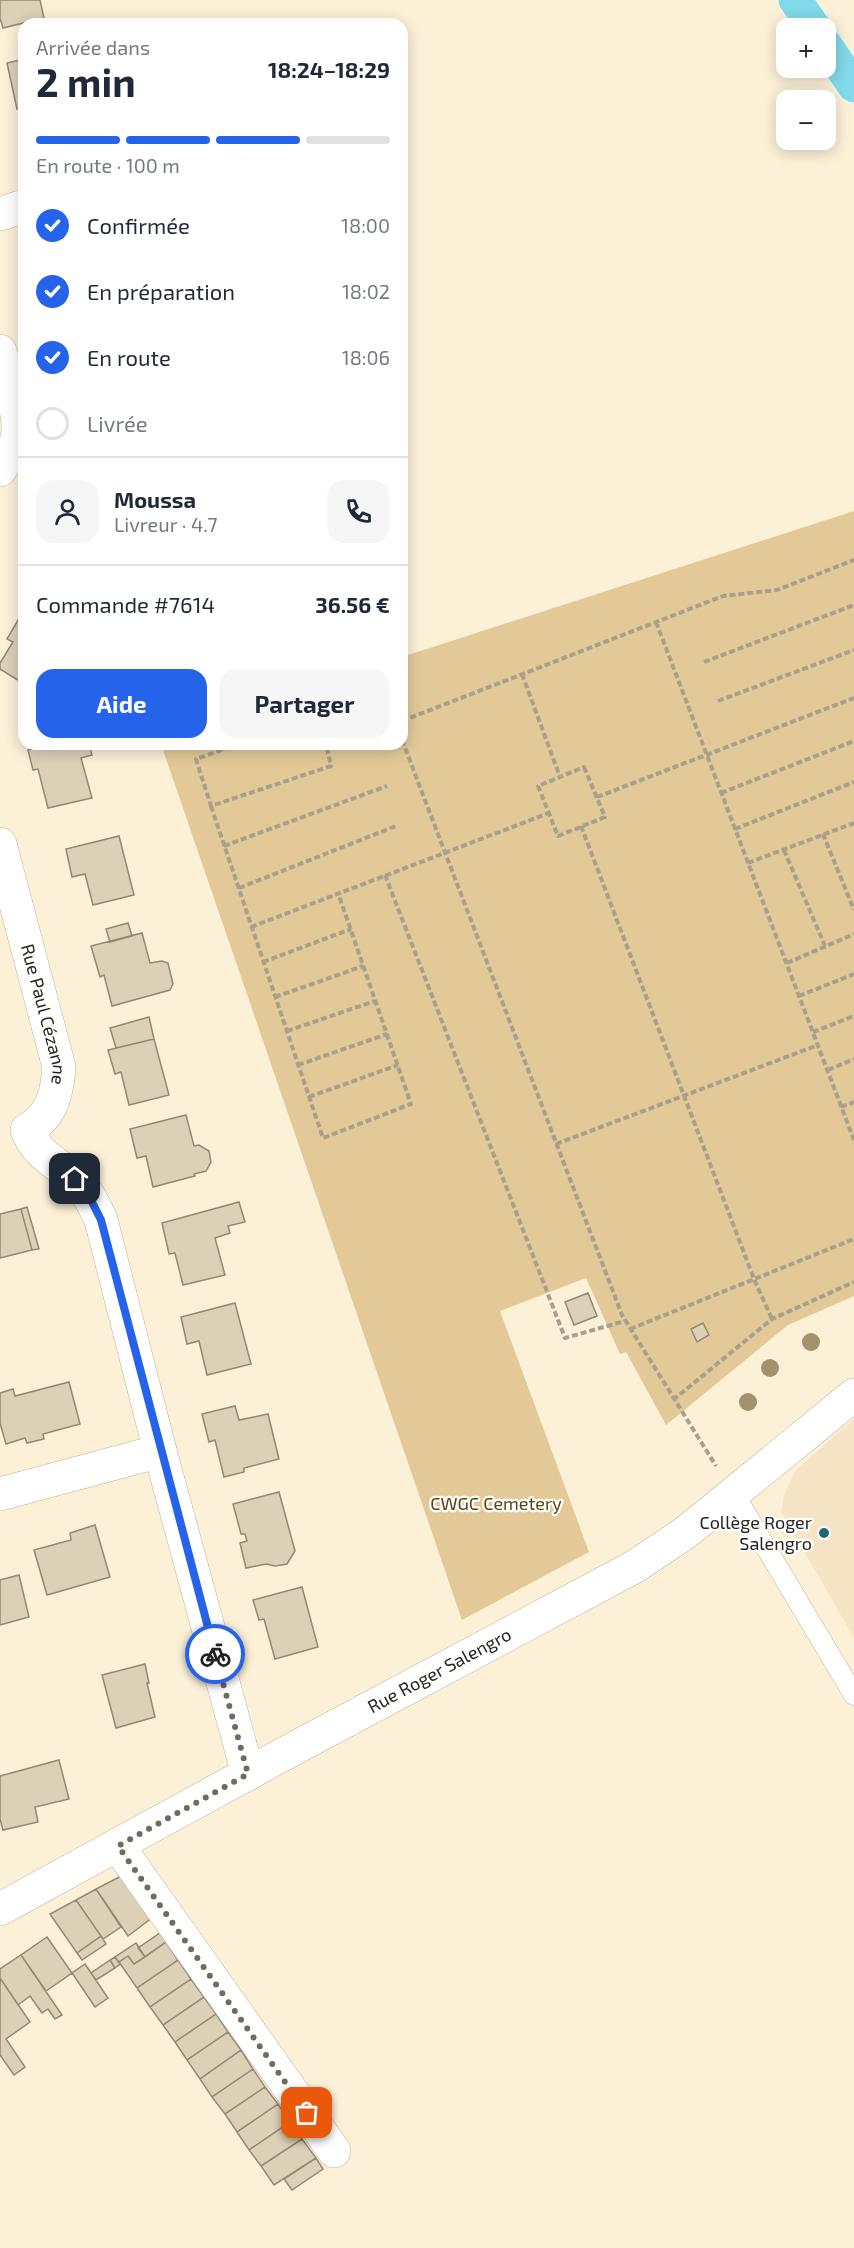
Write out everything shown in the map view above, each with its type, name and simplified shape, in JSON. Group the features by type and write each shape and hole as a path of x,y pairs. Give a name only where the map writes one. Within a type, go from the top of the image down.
{"main road":[{"path":"795,0 808,18"},
{"path":"836,60 854,86"}],"street":[{"path":"0,214 18,208"},
{"path":"0,351 14,404 18,434 13,454"},
{"name":"Rue Paul Cézanne","path":"0,844 59,1067 56,1094 45,1117 14,1134"},
{"name":"Rue Paul Cézanne","path":"14,1134 33,1143 43,1155 75,1179 86,1190 101,1220 160,1451 248,1774"},
{"name":"Rue Roger Salengro","path":"0,1909 634,1567 662,1550 734,1494 854,1395"},
{"path":"0,1494 160,1451"},
{"path":"118,1846 334,2151"}],"lane":[{"path":"734,1494 854,1695"}],"path":[{"path":"408,719 723,596 777,590 854,560"},
{"path":"704,662 854,605"},
{"path":"656,622 854,1140"},
{"path":"718,701 854,650"},
{"path":"522,674 560,777"},
{"path":"597,797 854,698"},
{"path":"721,793 854,741"},
{"path":"222,750 196,759 322,1138 411,1104 338,893"},
{"path":"211,806 331,766 327,750"},
{"path":"406,750 626,1321 734,1494"},
{"path":"584,767 597,797 605,817 558,836 538,786 584,767"},
{"path":"735,829 854,782"},
{"path":"224,846 387,786"},
{"path":"251,927 549,813"},
{"path":"748,863 854,823"},
{"path":"238,888 396,826"},
{"path":"582,826 754,1279 772,1319"},
{"path":"824,834 854,910"},
{"path":"784,850 825,946"},
{"path":"385,875 565,1338 626,1321"},
{"path":"263,962 351,929"},
{"path":"787,963 854,934"},
{"path":"275,997 363,966"},
{"path":"799,996 854,974"},
{"path":"287,1031 375,1000"},
{"path":"813,1032 854,1016"},
{"path":"298,1065 387,1035"},
{"path":"556,1144 818,1045"},
{"path":"828,1070 854,1059"},
{"path":"309,1096 398,1065"},
{"path":"842,1107 854,1102"},
{"path":"630,1329 854,1239"},
{"path":"674,1400 772,1319 854,1282"}],"shaded area":[{"name":"Collège Roger Salengro","path":"854,1419 854,1638 781,1511 784,1496 795,1471"}],"green space":[{"name":"CWGC Cemetery","path":"854,511 854,1296 788,1325 666,1425 626,1352 620,1354 586,1278 500,1311 589,1552 462,1620 163,750 408,750 408,655"}],"building":[{"path":"0,0 40,0 44,18 18,18 18,24 3,28 0,18"},
{"path":"18,60 17,109 7,63"},
{"path":"18,620 18,680 0,669 0,663 13,642 7,639"},
{"path":"28,750 91,750 92,755 81,758 92,798 48,808 38,769 33,770"},
{"path":"119,836 134,895 93,905 85,874 72,877 66,849"},
{"path":"128,923 132,936 110,942 106,929"},
{"path":"142,933 150,963 162,961 168,963 173,984 170,990 112,1006 104,975 100,977 91,946"},
{"path":"149,1017 154,1039 116,1048 110,1028"},
{"path":"154,1039 169,1095 129,1105 121,1072 115,1074 108,1050"},
{"path":"186,1115 194,1146 199,1145 209,1151 211,1162 206,1171 194,1174 195,1176 153,1187 146,1156 137,1158 130,1129"},
{"path":"239,1202 245,1222 228,1226 230,1233 215,1238 225,1275 183,1285 175,1253 169,1254 162,1223"},
{"path":"27,1207 39,1249 32,1250 21,1209"},
{"path":"21,1209 32,1250 0,1258 0,1214"},
{"path":"588,1293 597,1316 574,1325 565,1302"},
{"path":"235,1303 251,1364 207,1375 199,1341 187,1344 181,1317"},
{"path":"703,1323 709,1335 697,1342 691,1329"},
{"path":"69,1382 80,1424 43,1434 44,1439 27,1443 25,1438 6,1444 0,1423 0,1393 13,1389 15,1396"},
{"path":"235,1406 239,1420 268,1414 279,1459 244,1468 244,1472 224,1477 215,1440 209,1442 202,1414"},
{"path":"279,1492 295,1551 287,1564 275,1566 266,1564 246,1568 240,1543 247,1541 245,1534 241,1534 233,1504"},
{"path":"95,1525 110,1577 47,1595 34,1550 71,1540 70,1533"},
{"path":"19,1575 29,1617 0,1625 0,1580"},
{"path":"302,1587 318,1647 275,1659 264,1619 259,1620 253,1600"},
{"path":"145,1664 155,1717 116,1728 102,1675"},
{"path":"59,1760 69,1799 35,1807 38,1822 3,1830 0,1819 0,1776"},
{"path":"125,1874 153,1917 128,1936 96,1889"},
{"path":"96,1889 121,1927 103,1939 76,1900"},
{"path":"76,1900 101,1936 77,1953 50,1914"},
{"path":"160,1933 166,1942 145,1957 138,1948"},
{"path":"101,1936 106,1944 82,1960 77,1953"},
{"path":"47,1937 72,1973 46,1991 21,1955"},
{"path":"166,1942 178,1960 137,1988 119,1962 128,1956 134,1964"},
{"path":"136,1943 145,1957 134,1964 128,1956 119,1962 115,1957"},
{"path":"21,1955 62,2015 55,2019 48,2009 42,2013 30,1996 18,2005 0,1978 0,1969"},
{"path":"115,1957 120,1964 115,1968 110,1960"},
{"path":"110,1960 115,1968 96,1980 91,1973"},
{"path":"178,1960 191,1979 150,2007 137,1988"},
{"path":"85,1964 108,1998 95,2007 72,1973"},
{"path":"0,1978 30,2022 6,2039 25,2067 14,2075 0,2055"},
{"path":"191,1979 204,1997 163,2025 150,2007"},
{"path":"204,1997 216,2014 175,2042 163,2025"},
{"path":"216,2014 228,2032 187,2060 175,2042"},
{"path":"228,2032 241,2050 200,2079 187,2060"},
{"path":"241,2050 253,2069 212,2097 200,2079"},
{"path":"253,2069 265,2087 225,2114 212,2097"},
{"path":"265,2087 278,2104 237,2132 225,2114"},
{"path":"278,2104 290,2122 249,2150 237,2132"},
{"path":"290,2122 302,2139 261,2166 249,2150"},
{"path":"302,2139 316,2158 274,2185 261,2166"},
{"path":"316,2158 323,2169 292,2190 284,2179"}],"way so far":[{"path":"215,1654 248,1774 118,1846 307,2113"}],"place":[{"name":"Collège Roger Salengro","path":"824,1533"}],"route":[{"path":"75,1179 86,1190 101,1220 215,1654"}]}
